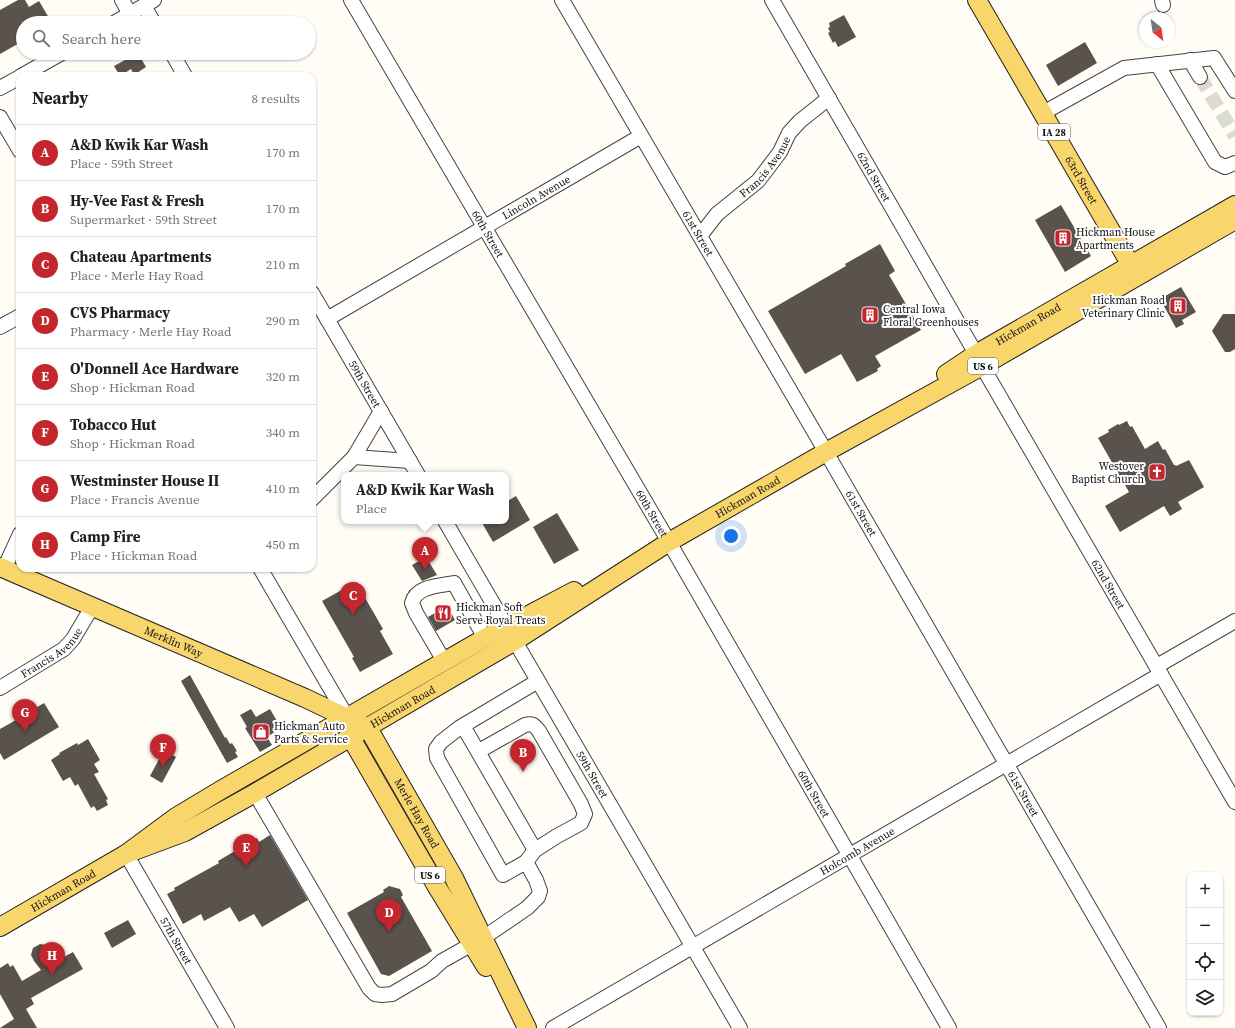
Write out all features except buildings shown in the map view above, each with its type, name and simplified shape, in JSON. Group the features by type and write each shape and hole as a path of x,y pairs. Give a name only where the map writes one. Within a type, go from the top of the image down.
{"main road":[{"name":"63rd Street","path":"977,0 1134,271"},
{"name":"Hickman Road","path":"1134,271 1235,205"},
{"name":"Hickman Road","path":"126,854 185,832 255,793 401,708 510,634 826,452 979,360 1134,271 1235,220"},
{"name":"Merklin Way","path":"2,568 347,717"},
{"name":"Hickman Road","path":"0,926 126,854 176,817 221,790 444,661 485,638 510,634"},
{"name":"US 6","path":"394,775 384,746 384,734 392,717 401,708"},
{"path":"347,717 368,728"},
{"name":"Merle Hay Road","path":"347,717 351,738 437,888 477,941 526,1028"},
{"name":"Merle Hay Road","path":"368,728 454,878 477,941"}],"street":[{"path":"122,0 130,14"},
{"name":"60th Street","path":"352,0 669,542 949,1028"},
{"name":"61st Street","path":"562,0 826,452 1159,1028"},
{"name":"62nd Street","path":"772,0 1235,802"},
{"path":"126,16 149,3 152,16"},
{"path":"1043,113 1124,68 1190,60 1214,58 1235,91"},
{"path":"28,72 50,60"},
{"path":"176,60 183,72"},
{"path":"1190,60 1200,77"},
{"path":"1157,64 1215,162 1225,168 1235,163"},
{"path":"0,88 16,79"},
{"name":"Francis Avenue","path":"700,236 717,214 758,181 780,152 788,133 800,121 829,98"},
{"path":"0,117 16,145"},
{"name":"Lincoln Avenue","path":"327,319 641,136"},
{"name":"59th Street","path":"316,300 416,472"},
{"path":"0,327 16,318"},
{"path":"316,495 354,457 381,411"},
{"path":"354,457 410,461"},
{"name":"59th Street","path":"447,524 740,1028"},
{"path":"2,568 16,542"},
{"name":"Merle Hay Road","path":"262,572 347,717"},
{"path":"444,661 416,613 412,603 415,595 420,591 454,583 485,638"},
{"name":"Francis Avenue","path":"0,688 64,649 73,639 92,607"},
{"name":"Holcomb Avenue","path":"553,1028 1007,764 1235,621"},
{"path":"479,751 525,724 531,723 539,731 581,804 585,814 581,823 535,850 526,862 502,875 437,758 436,749 441,742 463,726 538,681"},
{"path":"463,726 479,751 535,850"},
{"path":"255,793 369,988 375,994 392,994 431,971 442,961 477,941 527,908 538,898 540,891 526,862"},
{"name":"57th Street","path":"126,854 227,1028"}],"tunnel":[{"path":"1200,77 1235,136"}],"place":[{"name":"Hickman House Apartments","path":"1063,238"},
{"name":"Hickman Road Veterinary Clinic","path":"1178,306"},
{"name":"Central Iowa Floral Greenhouses","path":"870,315"},
{"name":"Westover Baptist Church","path":"1157,472"},
{"name":"A&D Kwik Kar Wash","path":"425,570"},
{"name":"Hickman Soft Serve Royal Treats","path":"443,613"},
{"name":"Chateau Apartments","path":"353,615"},
{"name":"Westminster House II","path":"25,732"},
{"name":"Hickman Auto Parts & Service","path":"261,732"},
{"name":"Tobacco Hut","path":"163,767"},
{"name":"Hy-Vee Fast & Fresh","path":"523,772"},
{"name":"O'Donnell Ace Hardware","path":"246,867"},
{"name":"CVS Pharmacy","path":"389,932"},
{"name":"Camp Fire","path":"52,975"}]}
